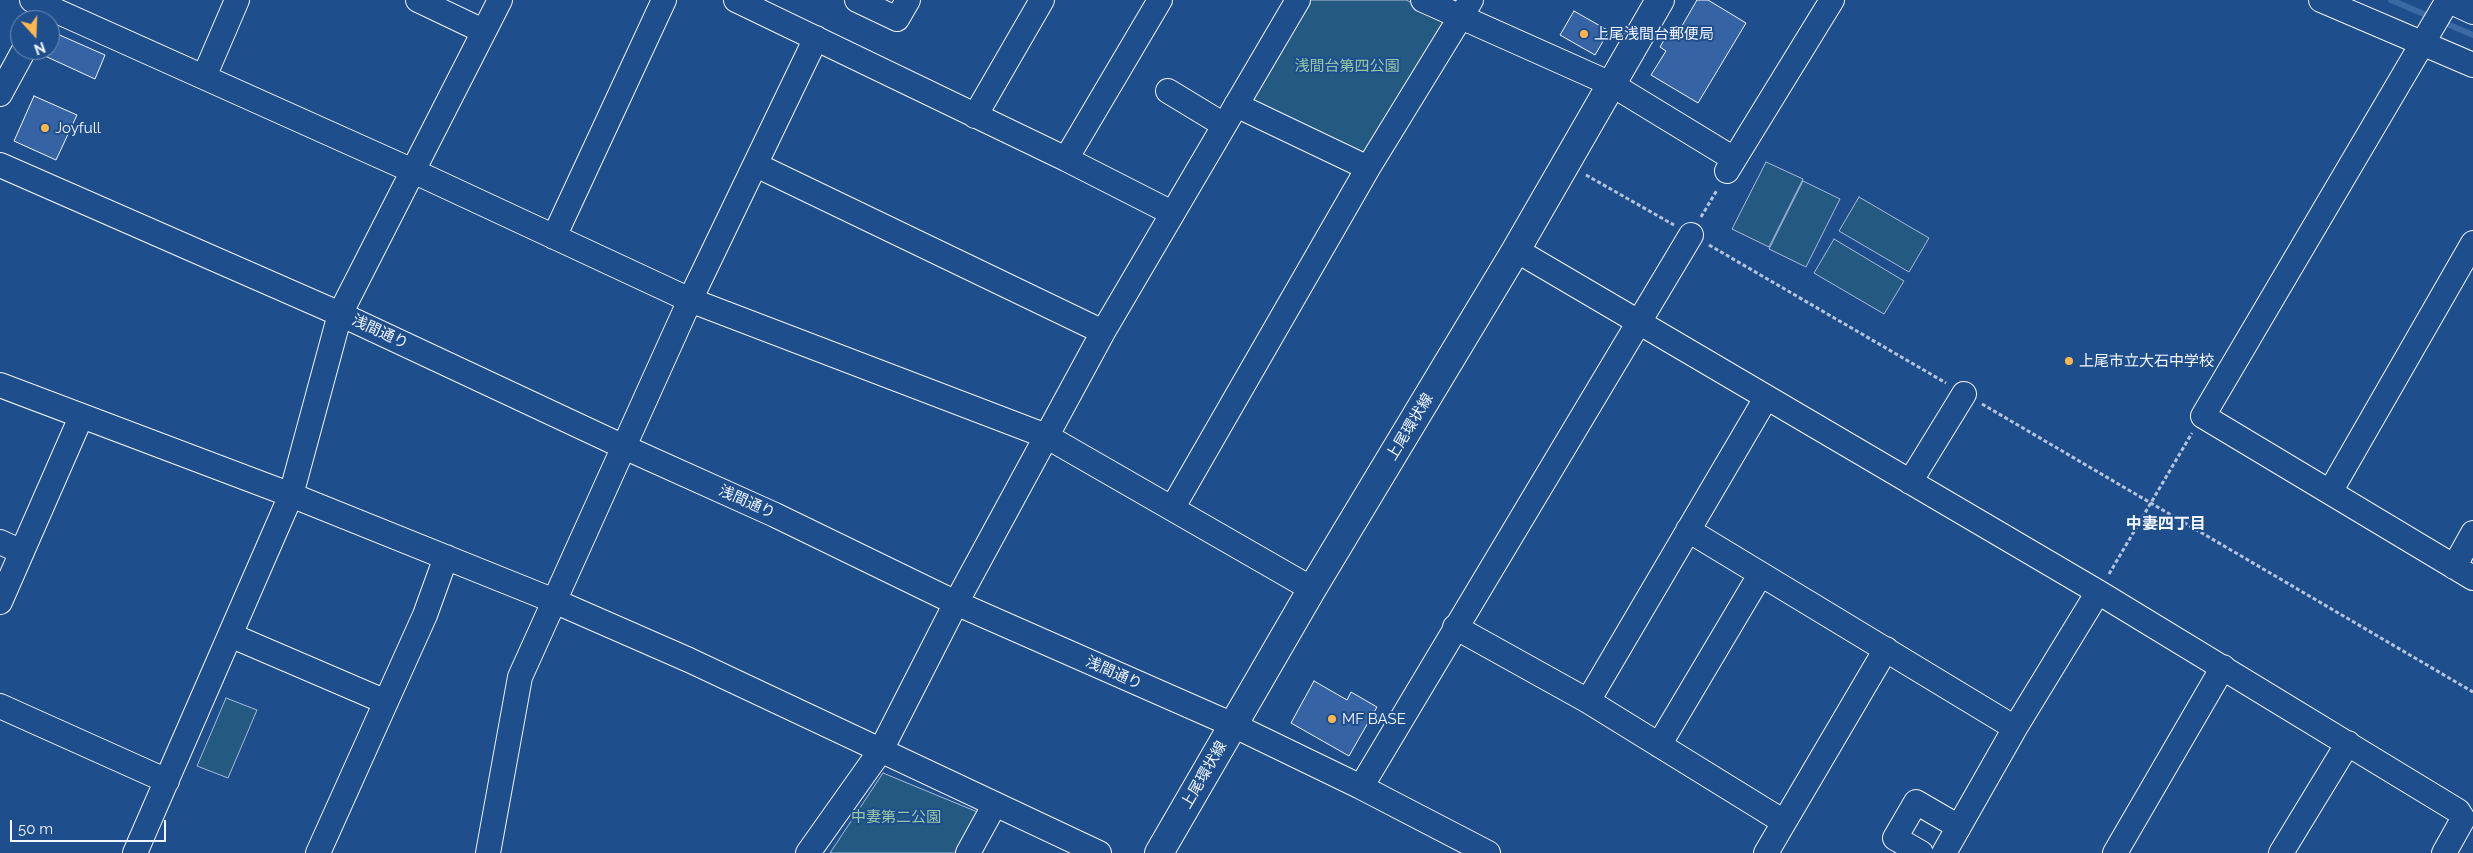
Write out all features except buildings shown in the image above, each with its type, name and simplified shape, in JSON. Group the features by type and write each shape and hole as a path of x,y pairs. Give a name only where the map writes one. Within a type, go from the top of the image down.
{"main road":[{"name":"上尾環状線","path":"1159,853 1312,589 1516,250 1660,0"}],"street":[{"path":"204,77 237,0"},
{"path":"418,0 483,31"},
{"path":"136,853 291,495 340,314 500,0"},
{"path":"554,237 664,0"},
{"path":"736,0 1066,159 1172,213"},
{"path":"857,0 897,19 908,0"},
{"path":"974,116 1042,0"},
{"path":"1066,159 1160,0"},
{"path":"808,853 881,750 956,603 1103,332 1298,0"},
{"path":"1423,0 1466,9 1611,84 1730,166 1832,0"},
{"path":"2321,0 2473,65"},
{"path":"2473,12 2447,0 2423,44 2203,416 2463,572 2473,533"},
{"path":"43,7 413,171 690,300 1046,436 1173,507 1312,589"},
{"path":"1173,507 1368,168 1466,9"},
{"path":"488,853 520,677 552,600 690,300 816,38"},
{"path":"0,94 19,60"},
{"path":"1168,90 1368,168"},
{"name":"浅間通り","path":"0,165 340,314 624,447 775,514 956,603 1233,725 1361,787 1488,853"},
{"path":"756,165 1103,332"},
{"path":"1361,787 1691,235"},
{"path":"2330,492 2473,243"},
{"path":"1516,250 2098,592 2458,811 2463,819 2444,853"},
{"path":"0,386 291,495 552,600 689,660 1099,853"},
{"path":"1910,482 1964,394"},
{"path":"1588,701 1766,398"},
{"path":"0,602 81,417"},
{"path":"1688,530 2015,728"},
{"path":"0,542 22,552"},
{"path":"318,853 425,615 446,557"},
{"path":"1659,745 1760,575"},
{"path":"1944,853 2015,728 2098,592"},
{"path":"1455,627 1588,701 1784,822"},
{"path":"230,635 386,702"},
{"path":"1766,853 1886,649"},
{"path":"2115,853 2223,667"},
{"path":"0,706 167,781"},
{"path":"2282,853 2348,744"},
{"path":"1921,853 1895,838 1916,802 1959,827"},
{"path":"968,853 995,804"}],"path":[{"path":"1691,235 1730,166"},
{"path":"1585,174 2151,502 2473,692"},
{"path":"2098,592 2203,416"}],"green space":[{"name":"浅間台第四公園","path":"1309,0 1406,0 1449,21 1367,162 1250,106"},
{"path":"1766,162 1803,179 1769,247 1732,229"},
{"path":"1803,181 1840,199 1806,267 1769,249"},
{"path":"1859,197 1929,238 1909,272 1839,231"},
{"path":"1834,239 1904,281 1884,314 1814,273"},
{"path":"226,698 257,710 228,778 197,766"},
{"name":"中妻第二公園","path":"883,773 980,813 958,853 830,853"}],"waterway":[{"path":"2391,0 2473,35"}],"place":[{"name":"上尾浅間台郵便局","path":"1584,34"},
{"name":"Joyfull","path":"45,128"},
{"name":"上尾市立大石中学校","path":"2069,361"},
{"name":"MF BASE","path":"1332,719"}],"district":[{"name":"中妻四丁目","path":"2166,524"}]}
